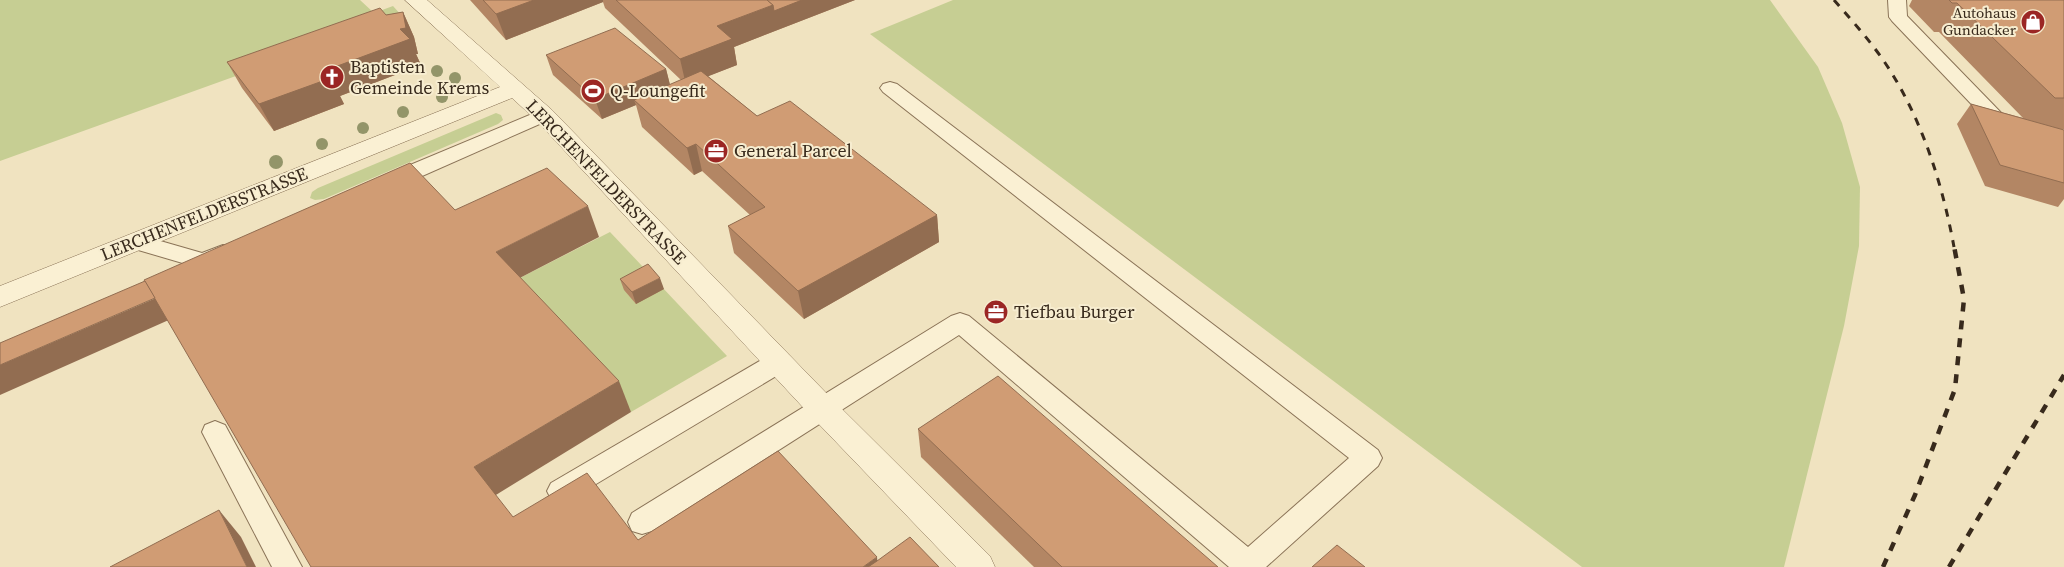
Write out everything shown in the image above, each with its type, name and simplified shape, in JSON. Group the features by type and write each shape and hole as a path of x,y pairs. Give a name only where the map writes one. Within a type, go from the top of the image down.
{"street":[{"path":"415,0 515,88"},
{"name":"LERCHENFELDERSTRASSE","path":"0,297 515,88 544,115 822,408 978,567"}],"lane":[{"path":"1897,0 1898,17 2007,130"},
{"path":"642,522 960,322 1248,565 1368,458 890,88"},
{"path":"367,191 544,115"},
{"path":"136,242 203,262 240,246"},
{"path":"544,501 778,362"},
{"path":"215,432 288,567"}],"green space":[{"path":"0,0 360,0 374,13 393,6 402,16 0,161"},
{"path":"953,0 1770,0 1818,67 1842,123 1860,187 1859,246 1844,326 1784,567 1582,567 870,34"},
{"path":"496,113 501,115 503,120 498,124 324,199 315,200 310,198 312,192 318,188"},
{"path":"610,232 727,356 631,412 510,283"}],"building":[{"path":"483,0 534,0 496,14"},
{"path":"616,0 767,0 773,5 717,26 732,39 680,59"},
{"path":"767,0 802,0 774,11 773,5"},
{"path":"1949,0 2064,0 2064,98 2055,98 1957,3 1952,3"},
{"path":"380,8 386,15 403,12 406,28 400,29 410,39 324,71 331,78 259,104 227,62"},
{"path":"615,28 666,69 595,99 546,55"},
{"path":"701,71 757,116 790,101 937,215 798,291 728,226 765,207 696,144 687,148 634,100"},
{"path":"1971,104 2064,130 2064,183 2000,165"},
{"path":"410,163 455,210 547,168 588,206 496,252 619,381 474,467 513,517 587,473 638,540 778,451 877,557 863,567 311,567 144,280"},
{"path":"648,264 660,278 632,292 620,279"},
{"path":"145,281 155,298 0,365 0,343"},
{"path":"998,376 1218,567 1062,567 918,429"},
{"path":"219,510 247,567 110,567"},
{"path":"910,537 939,567 868,567 877,561"},
{"path":"1337,545 1365,567 1312,567"}],"railway":[{"path":"1834,0 1885,62 1903,92 1931,157 1954,247"},
{"path":"1883,567 1915,495 1955,389 1964,299 1954,246"},
{"path":"1949,567 2064,375"}],"place":[{"name":"Autohaus Gundacker","path":"2033,22"},
{"name":"Baptisten Gemeinde Krems","path":"332,77"},
{"name":"Q-Loungefit","path":"593,91"},
{"name":"General Parcel","path":"716,151"},
{"name":"Tiefbau Burger","path":"996,312"}]}
